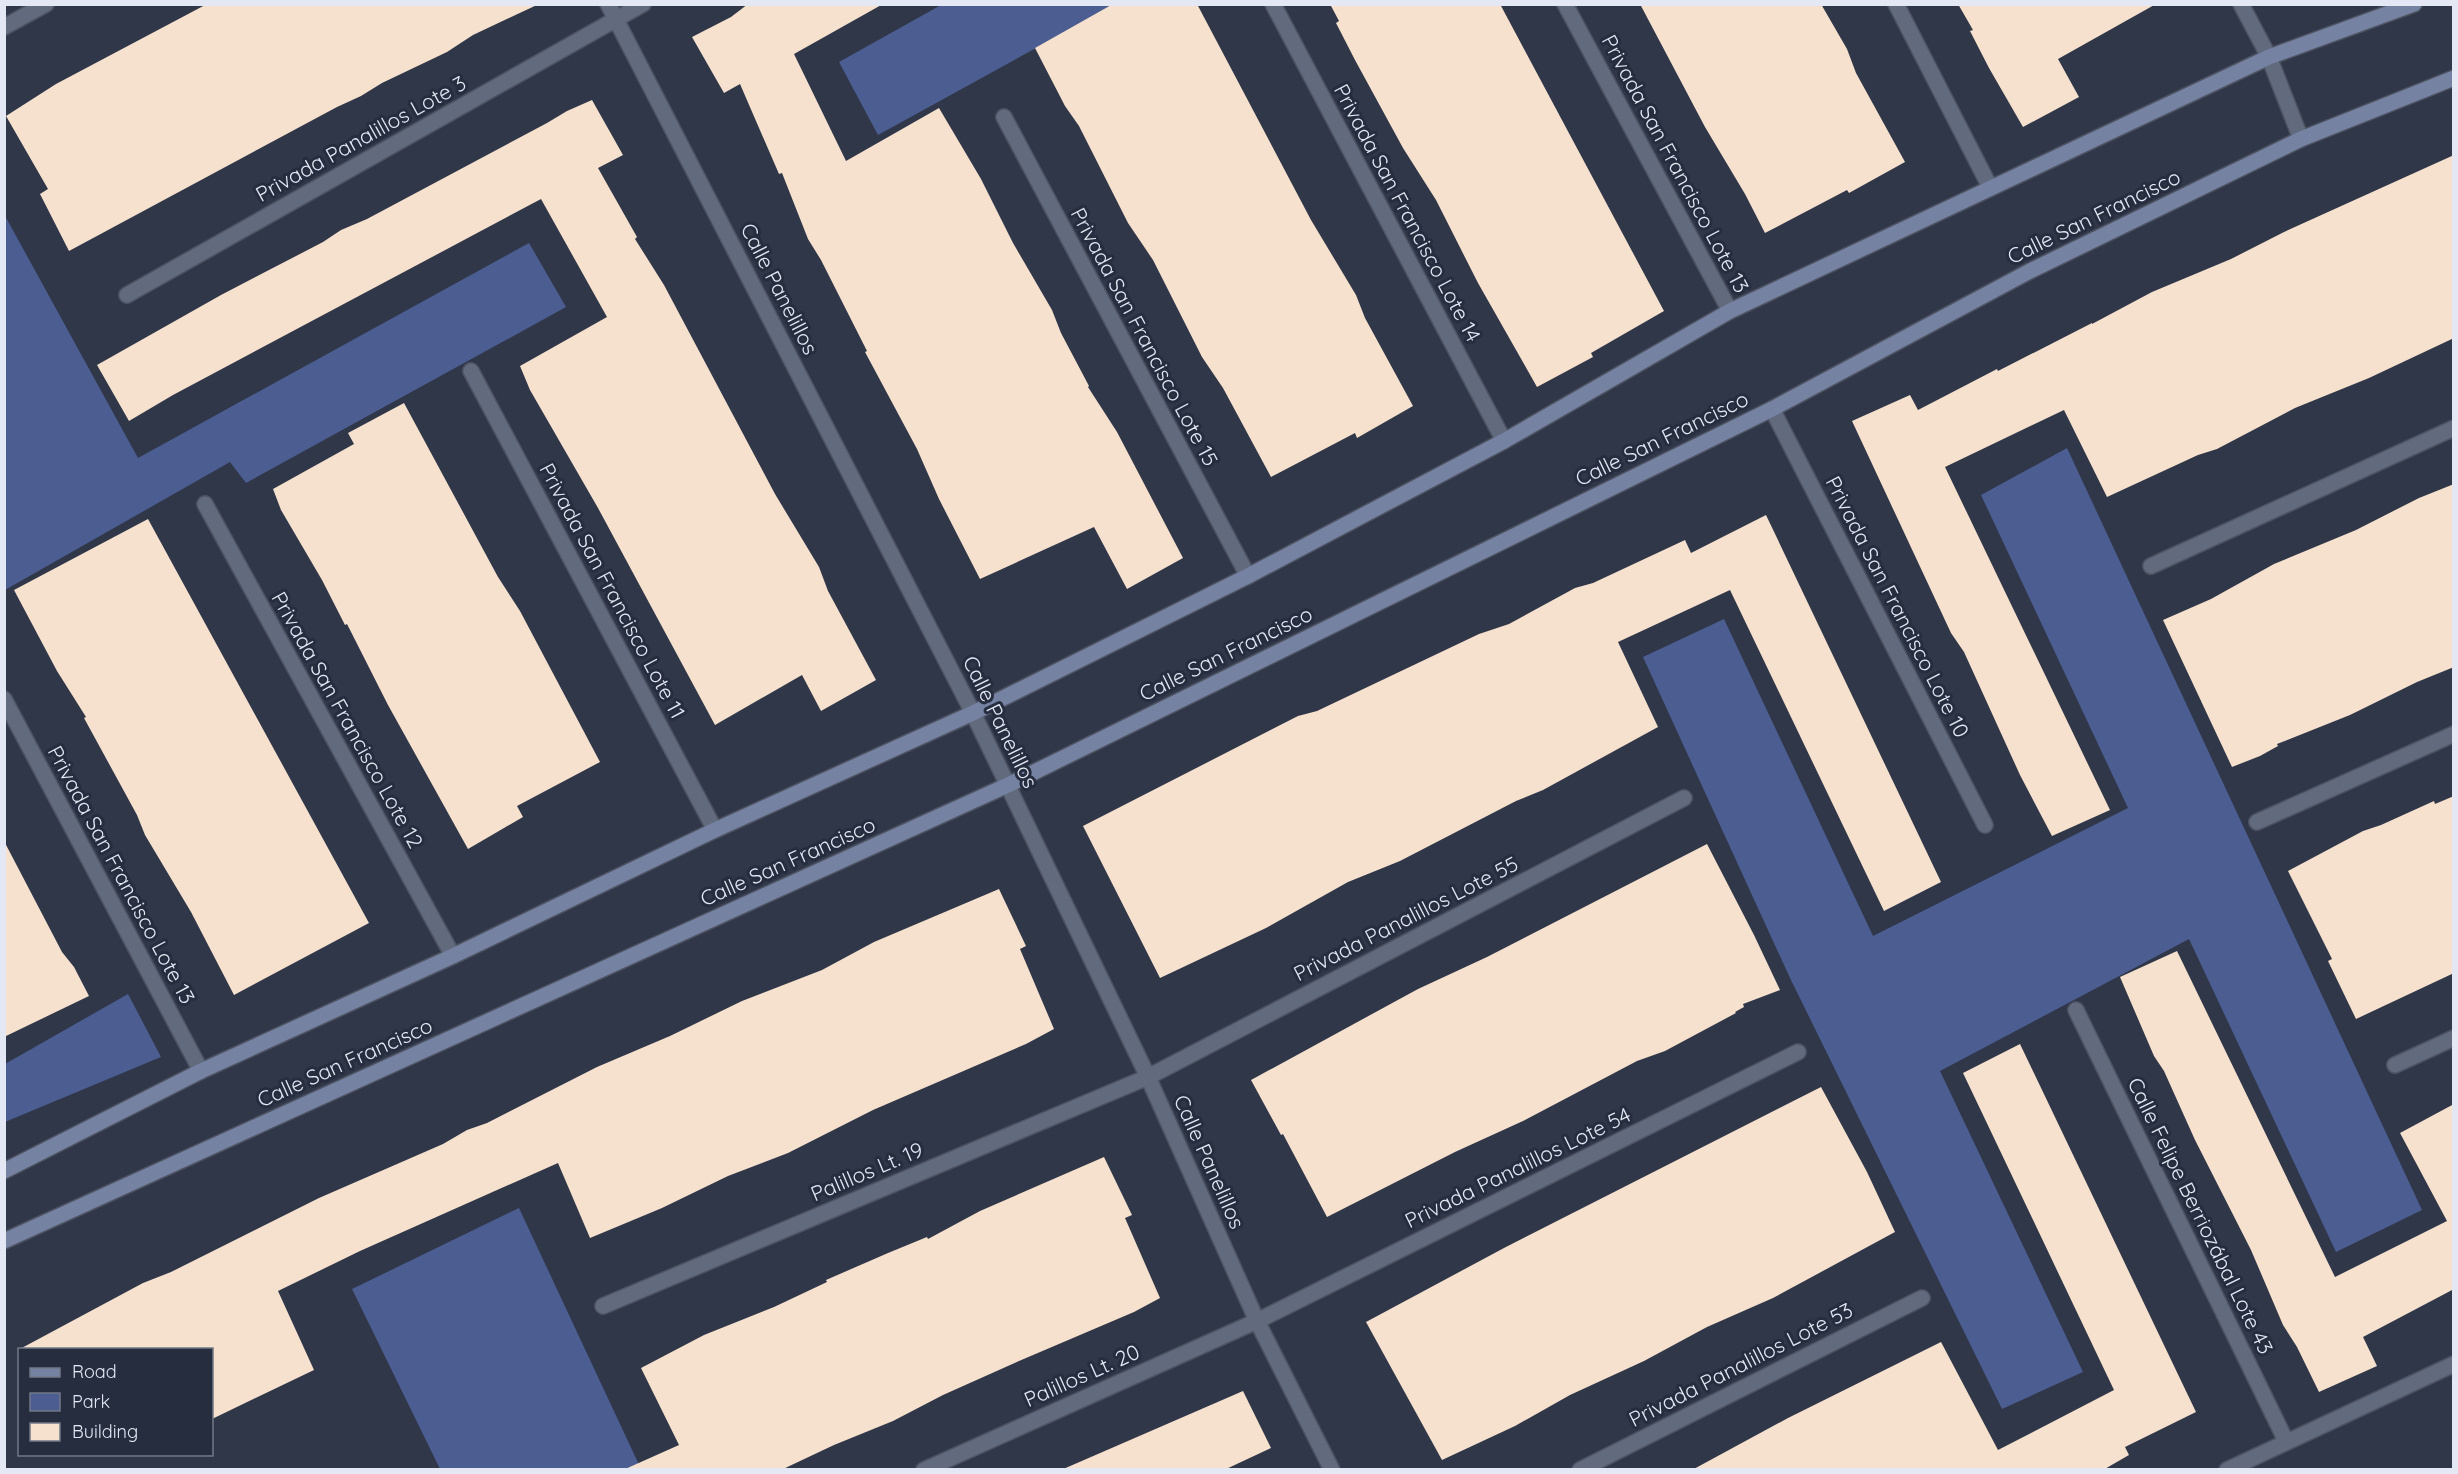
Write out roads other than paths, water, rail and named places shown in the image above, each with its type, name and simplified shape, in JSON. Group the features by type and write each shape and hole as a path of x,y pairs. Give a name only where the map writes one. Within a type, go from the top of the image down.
{"street":[{"path":"4,27 46,4"},
{"name":"Calle Panelillos","path":"608,4 974,713 1148,1077 1257,1321 1332,1470"},
{"name":"Privada Panalillos Lote 3","path":"127,295 643,4"},
{"name":"Privada San Francisco Lote 14","path":"1273,4 1504,441"},
{"name":"Privada San Francisco Lote 13","path":"1565,4 1730,311"},
{"path":"1896,4 1990,187"},
{"path":"2241,4 2269,57 2301,139"},
{"path":"4,1171 201,1071 453,956 715,830 974,713 1248,576 1504,441 1730,311 2269,57 2414,4"},
{"name":"Calle San Francisco","path":"4,1242 1008,784 1772,409 2030,271 2301,139 2454,78"},
{"name":"Privada San Francisco Lote 15","path":"1004,117 1248,576"},
{"name":"Privada San Francisco Lote 11","path":"471,371 715,830"},
{"name":"Privada San Francisco Lote 10","path":"1772,409 1985,825"},
{"path":"2151,566 2454,428"},
{"name":"Privada San Francisco Lote 12","path":"205,504 453,956"},
{"name":"Privada San Francisco Lote 13","path":"4,699 201,1071"},
{"path":"2257,822 2454,734"},
{"name":"Privada Panalillos Lote 55","path":"1148,1077 1684,798"},
{"name":"Calle Felipe Berriozábal Lote 43","path":"2076,1010 2286,1441"},
{"path":"2395,1065 2454,1038"},
{"name":"Privada Panalillos Lote 54","path":"1257,1321 1798,1052"},
{"name":"Palillos Lt. 19","path":"603,1306 1148,1077"},
{"name":"Privada Panalillos Lote 53","path":"1580,1470 1922,1298"},
{"name":"Palillos Lt. 20","path":"924,1470 1257,1321"},
{"path":"2227,1470 2454,1364"}]}
